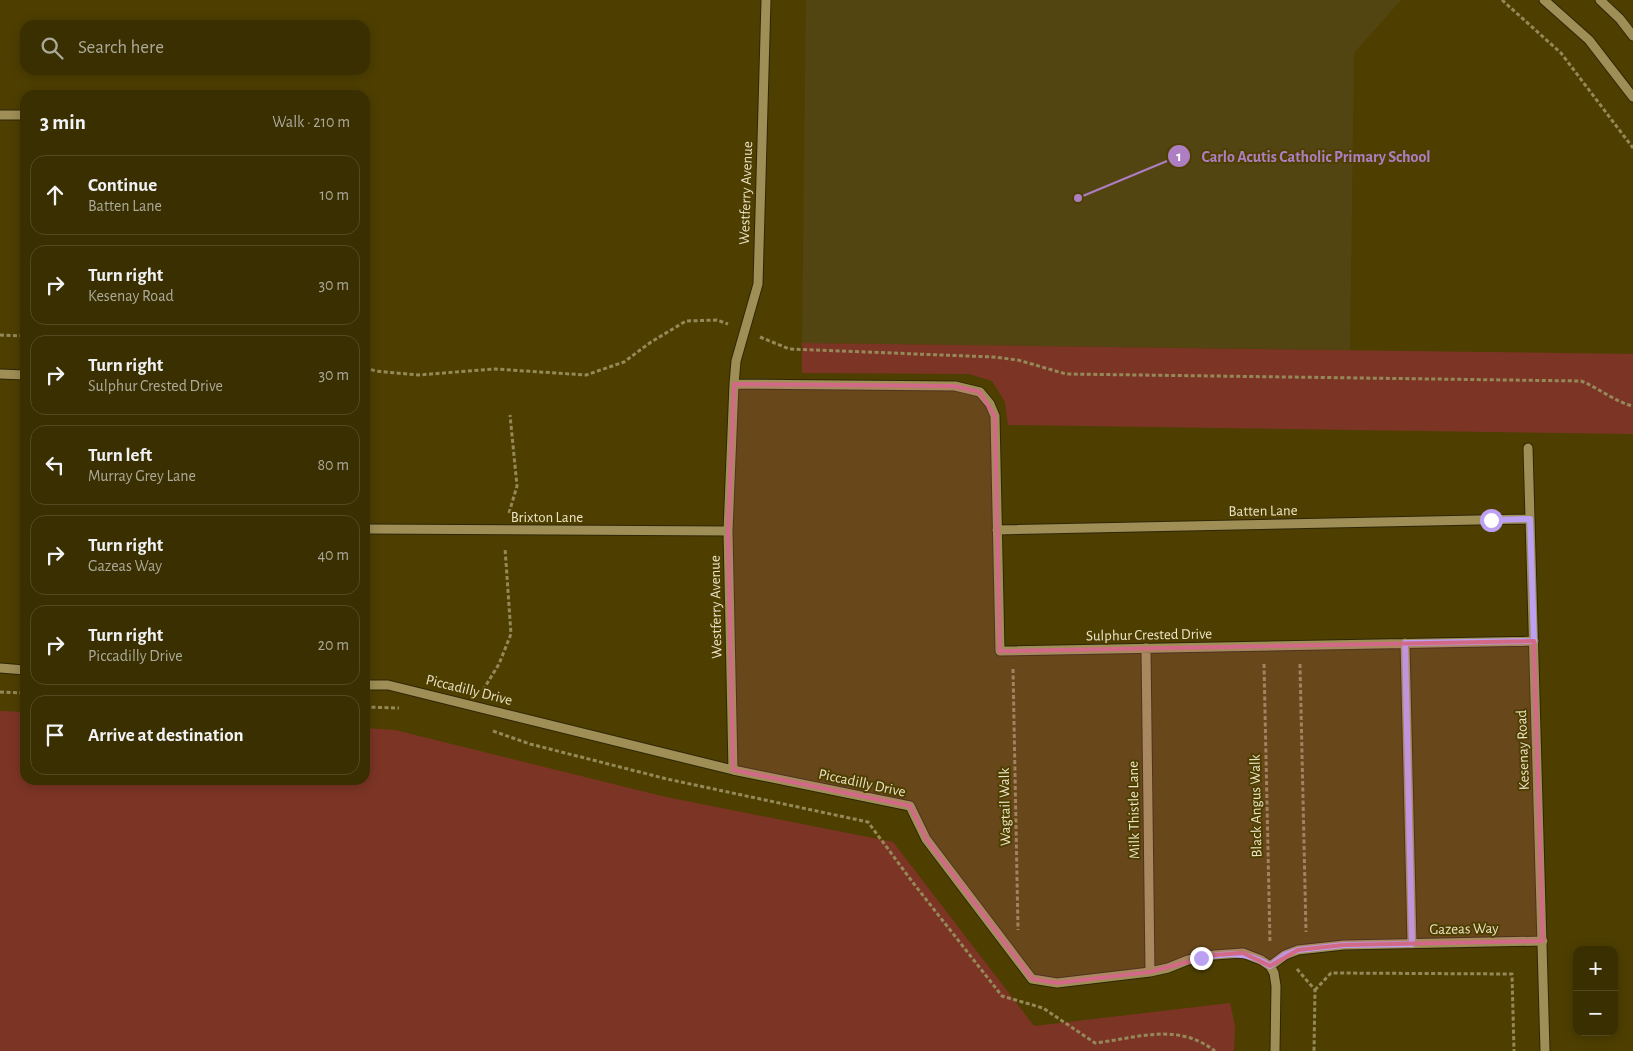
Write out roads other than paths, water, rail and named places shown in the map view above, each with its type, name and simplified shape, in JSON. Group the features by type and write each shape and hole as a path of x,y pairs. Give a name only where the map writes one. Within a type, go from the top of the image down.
{"street":[{"name":"Westferry Avenue","path":"733,770 728,531 734,384 736,361 758,284 766,0"},
{"path":"1544,0 1589,40 1633,97"},
{"path":"1600,0 1620,19 1633,36"},
{"path":"0,115 20,115"},
{"path":"0,374 20,375"},
{"path":"734,384 955,386 980,392 990,404 995,416 998,530"},
{"name":"Kesenay Road","path":"1528,448 1545,1051"},
{"name":"Batten Lane","path":"998,530 1530,519"},
{"name":"Brixton Lane","path":"370,529 728,531"},
{"name":"Sulphur Crested Drive","path":"998,530 1000,651 1534,641"},
{"path":"1405,643 1412,944"},
{"name":"Milk Thistle Lane","path":"1146,648 1150,972"},
{"path":"0,668 20,670"},
{"name":"Piccadilly Drive","path":"370,685 388,685 733,770 910,806 926,839 1032,979 1058,983 1150,972 1206,957 1243,953 1261,960 1270,966"},
{"name":"Gazeas Way","path":"1270,966 1284,955 1306,949 1344,945 1543,941"},
{"path":"1270,966 1274,973 1276,986 1275,1051"}],"place":[{"name":"Carlo Acutis Catholic Primary School","path":"1078,198"}]}
